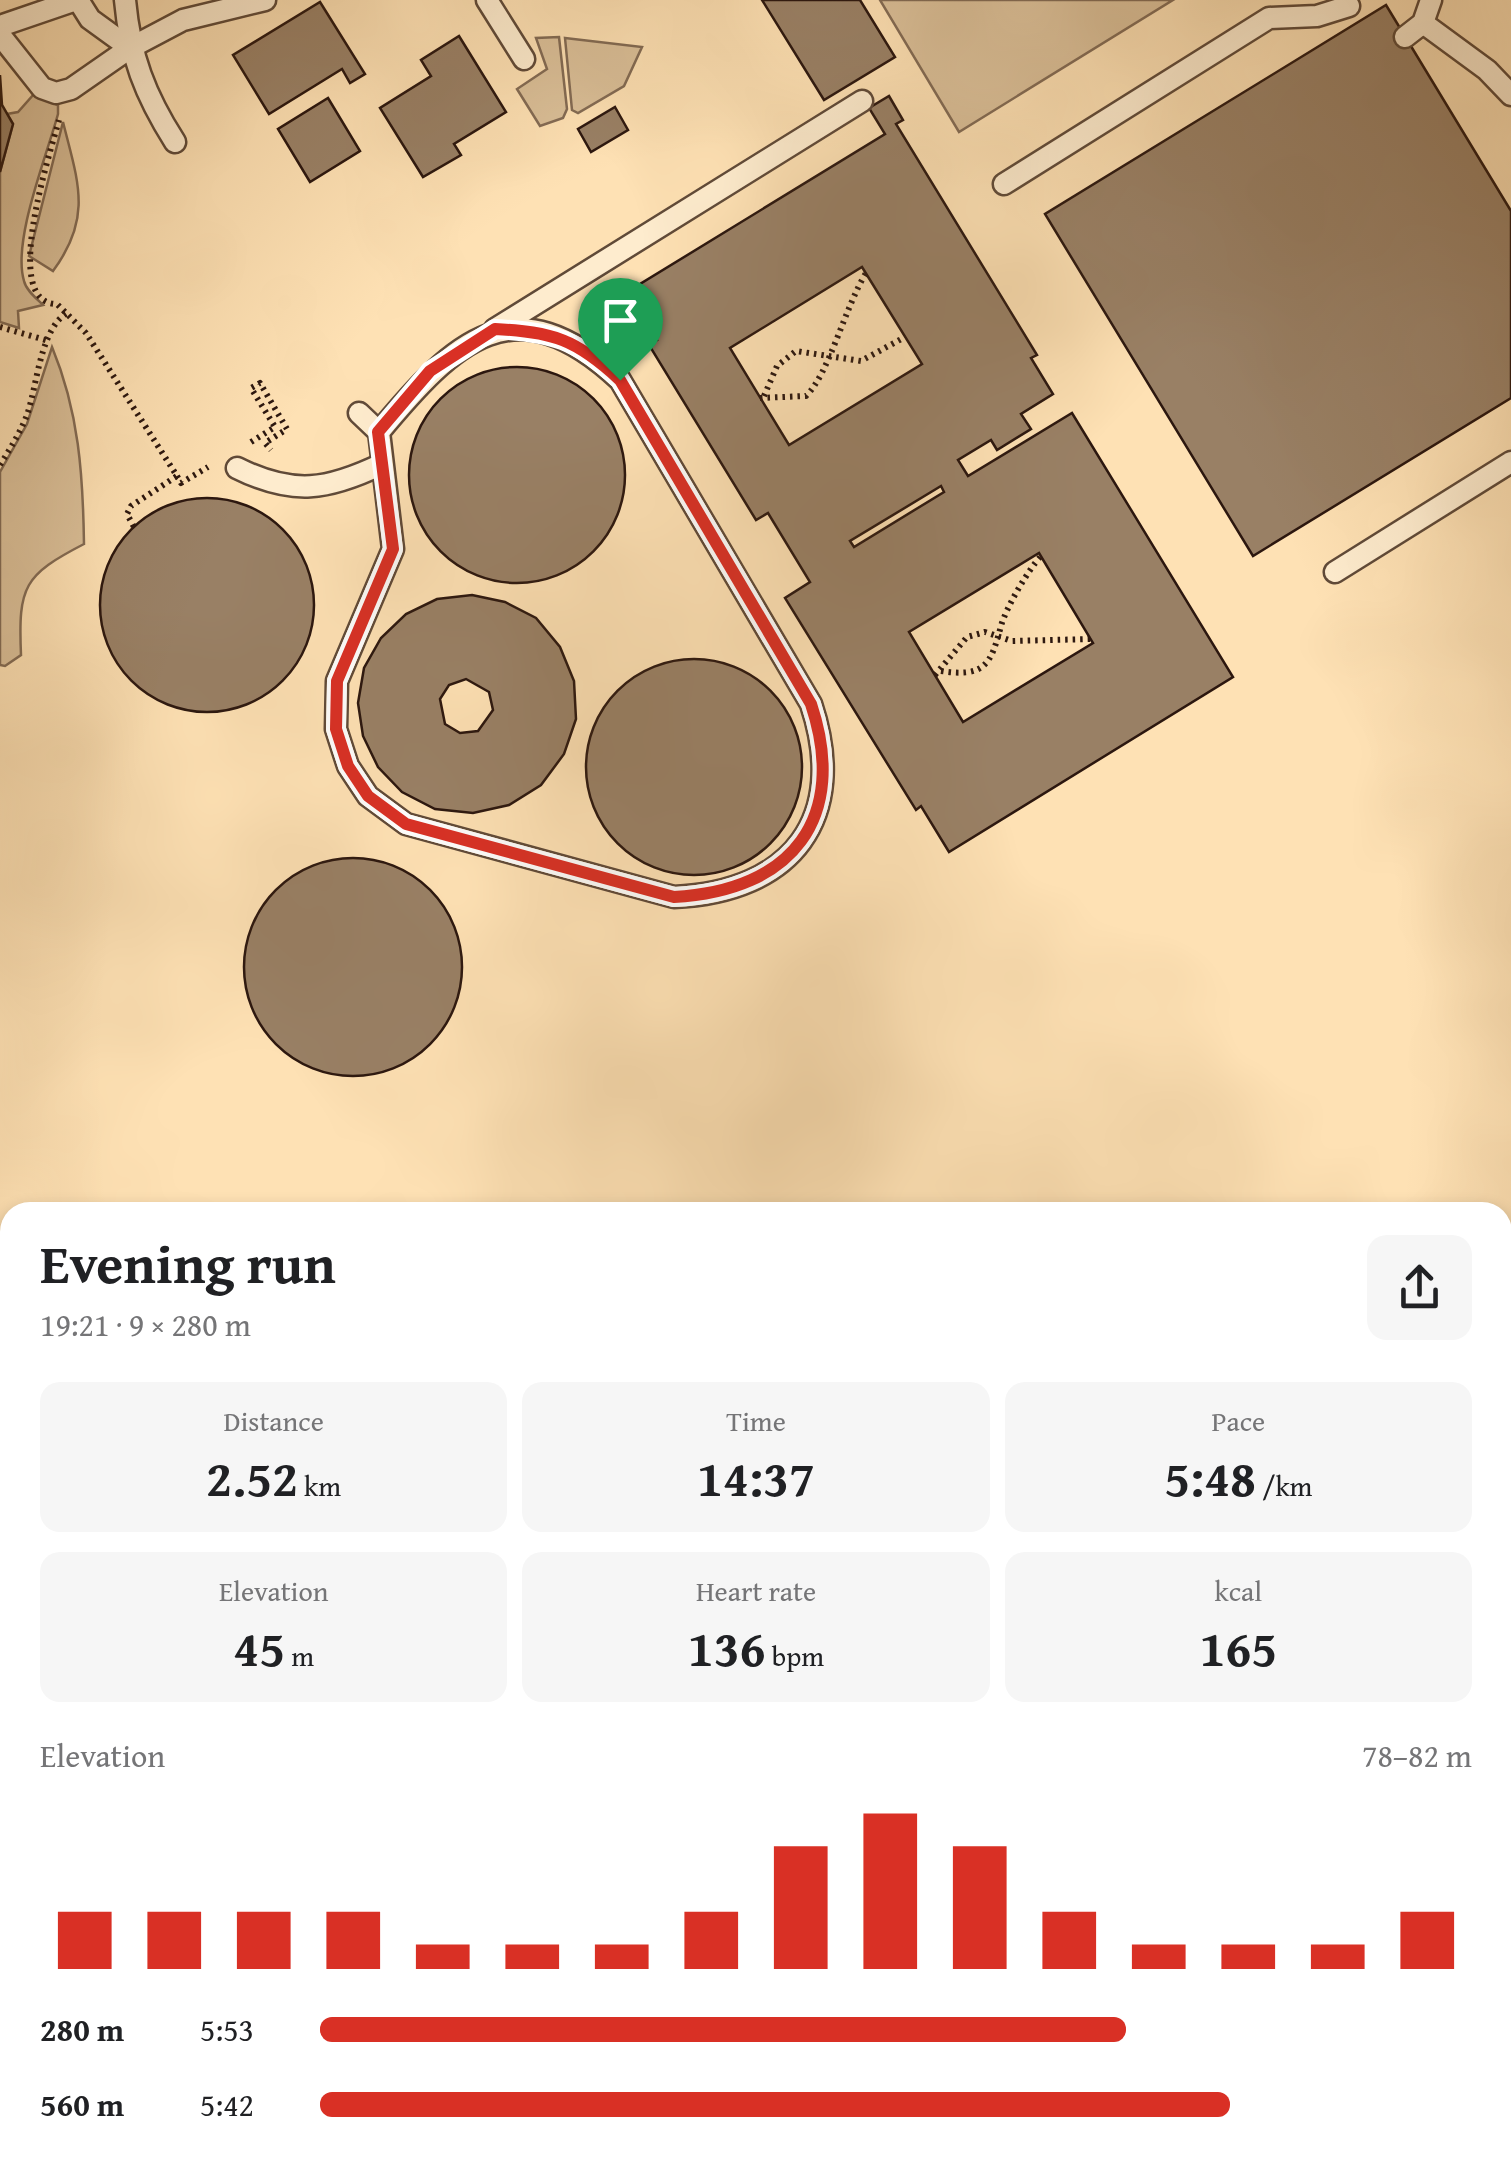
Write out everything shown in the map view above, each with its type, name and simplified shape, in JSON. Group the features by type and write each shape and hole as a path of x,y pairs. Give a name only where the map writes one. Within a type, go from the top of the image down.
{"lane":[{"path":"0,26 77,0 90,19 130,48"},
{"path":"125,0 130,48 142,86 175,142"},
{"path":"0,35 42,88 56,93 68,90 130,48 183,20 265,0"},
{"path":"486,0 524,60"},
{"path":"1405,37 1423,23 1431,0"},
{"path":"1004,184 1269,18 1351,10"},
{"path":"1423,23 1487,70 1511,95"},
{"path":"378,432 430,371 862,101"},
{"path":"359,412 378,432 393,549 337,681 336,729 348,766 368,796 406,824 674,897 718,895 747,883 806,839 824,776 823,740 811,704 620,380 597,358 548,332 495,329"},
{"path":"239,458 251,475 326,488 382,464"},
{"path":"1335,572 1511,462"}],"path":[{"path":"68,90 26,245 24,269 37,296 67,313 86,333 182,483 211,465"},
{"path":"866,273 848,303 829,356 819,384 806,396 762,397 784,358 796,352 829,356 861,360 905,337"},
{"path":"0,464 26,417 58,318 67,313"},
{"path":"0,328 49,341"},
{"path":"239,458 275,427 251,388 260,383 288,429 266,443 273,453 288,456"},
{"path":"134,527 128,514 131,506 177,476"},
{"path":"1041,556 1001,626 1001,637 987,665 956,674 938,673 967,636 985,632 1001,637 1012,641 1091,639"}],"shaded area":[{"path":"880,0 1173,0 959,132"},
{"path":"559,37 567,109 563,118 540,126 517,89 547,69 536,38"},
{"path":"565,38 642,47 624,86 578,113 572,110"},
{"path":"34,94 58,105 58,114 32,198 23,244 25,284 43,305 18,311 19,328 0,322 0,172 13,124 7,114 18,112"},
{"path":"63,122 77,181 78,216 66,252 53,271 29,256"},
{"path":"52,347 78,444 84,544 48,565 29,585 21,613 21,655 5,666 0,665 0,472 27,424"}],"building":[{"path":"762,0 860,0 895,57 824,100"},
{"path":"320,2 365,74 350,83 342,69 269,114 233,55"},
{"path":"1386,5 1511,211 1511,398 1253,556 1045,214"},
{"path":"459,36 506,112 454,144 461,155 423,177 380,108 431,76 421,60"},
{"path":"0,75 2,105 13,124 0,172"},
{"path":"889,96 903,120 896,124 1037,355 1031,358 1053,394 1021,414 1031,429 997,450 991,440 958,460 968,476 1072,413 1233,677 949,852 921,806 916,810 785,598 810,582 768,513 756,520 649,345 657,340 627,292 885,134 869,108","holes":["862,267 922,364 789,445 730,348","941,486 944,492 854,547 850,541","1039,553 1093,643 963,722 909,632"]},
{"path":"328,98 360,151 310,182 278,129"},
{"path":"615,107 628,130 591,152 578,129"},
{"path":"517,367 558,375 593,399 617,434 625,475 617,516 593,551 558,575 517,583 476,575 441,551 417,516 409,475 417,434 441,399 476,375"},
{"path":"207,498 248,507 282,530 305,564 314,605 305,646 282,680 248,703 207,712 166,703 132,680 109,646 100,605 109,564 132,530 166,507"},
{"path":"472,595 505,602 536,618 560,647 574,681 576,719 564,754 541,785 509,805 473,813 435,809 402,792 378,767 363,736 358,703 364,668 381,638 406,614 437,599","holes":["466,679 489,692 493,710 478,731 460,733 445,724 440,699 449,685"]},
{"path":"694,659 735,667 771,690 794,726 802,767 794,808 771,844 735,867 694,875 653,867 617,844 594,808 586,767 594,726 617,690 653,667"},
{"path":"353,858 395,866 430,890 454,925 462,967 454,1009 430,1044 395,1068 353,1076 311,1068 276,1044 252,1009 244,967 252,925 276,890 311,866"}],"route":[{"path":"495,329 548,332 597,358 620,380 811,704 823,740 824,776 816,816 806,839 747,883 718,895 674,897 406,824 368,796 348,766 336,729 337,681 393,549 378,432 430,371 495,329"}]}
